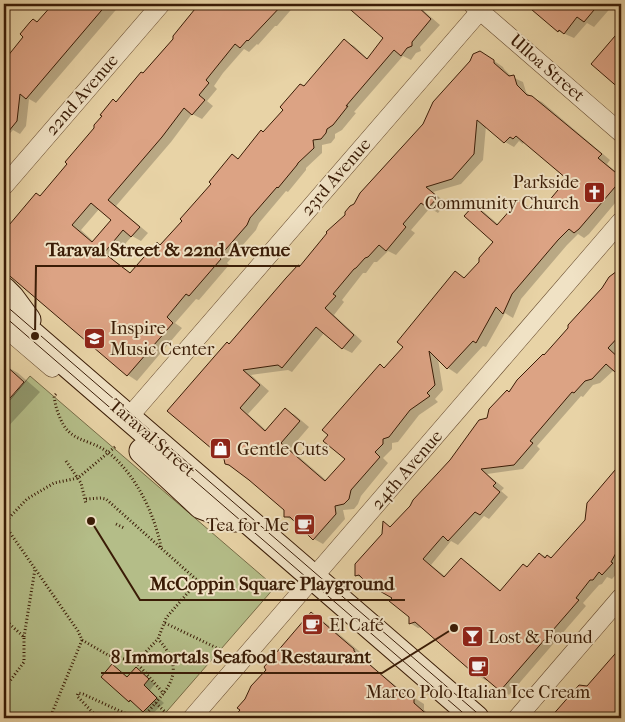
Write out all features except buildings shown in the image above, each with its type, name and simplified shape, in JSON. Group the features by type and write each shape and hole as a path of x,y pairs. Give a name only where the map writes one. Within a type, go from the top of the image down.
{"street":[{"name":"22nd Avenue","path":"4,186 161,4"},
{"name":"Ulloa Street","path":"479,6 621,133"},
{"name":"23rd Avenue","path":"128,418 479,6"},
{"name":"24th Avenue","path":"192,718 621,221"},
{"name":"Taraval Street","path":"4,290 11,297 52,360 128,418 476,718"},
{"name":"Taraval Street","path":"8,320 52,360 201,506 252,524"},
{"path":"517,718 621,597"}],"path":[{"path":"56,394 54,401 66,431 108,453 126,472 149,510 158,531 161,547"},
{"path":"116,446 78,478 54,483 27,499 4,523 78,631 82,640 108,655 136,662 164,694"},
{"path":"66,461 78,478 86,502 101,498 106,499 198,581 166,618 158,638 136,662"},
{"path":"116,524 124,528"},
{"path":"4,689 24,662 24,637 36,569"},
{"path":"4,619 24,637"},
{"path":"165,623 222,650"},
{"path":"98,718 79,698 78,693 137,718 144,716 164,694 170,685 174,667 170,655 158,638"},
{"path":"50,718 82,640"},
{"path":"156,703 167,714"}],"green space":[{"path":"30,376 275,587 161,718 4,718 4,407"}],"tram line":[{"path":"4,304 483,718"},
{"path":"4,316 469,718"}],"place":[{"name":"Parkside Community Church","path":"595,192"},
{"name":"Taraval Street & 22nd Avenue","path":"35,336"},
{"name":"Inspire Music Center","path":"94,338"},
{"name":"Gentle Cuts","path":"221,449"},
{"name":"McCoppin Square Playground","path":"91,521"},
{"name":"Tea for Me","path":"305,525"},
{"name":"El Café","path":"313,625"},
{"name":"8 Immortals Seafood Restaurant","path":"454,628"},
{"name":"Lost & Found","path":"472,637"},
{"name":"Marco Polo Italian Ice Cream","path":"478,667"}]}
